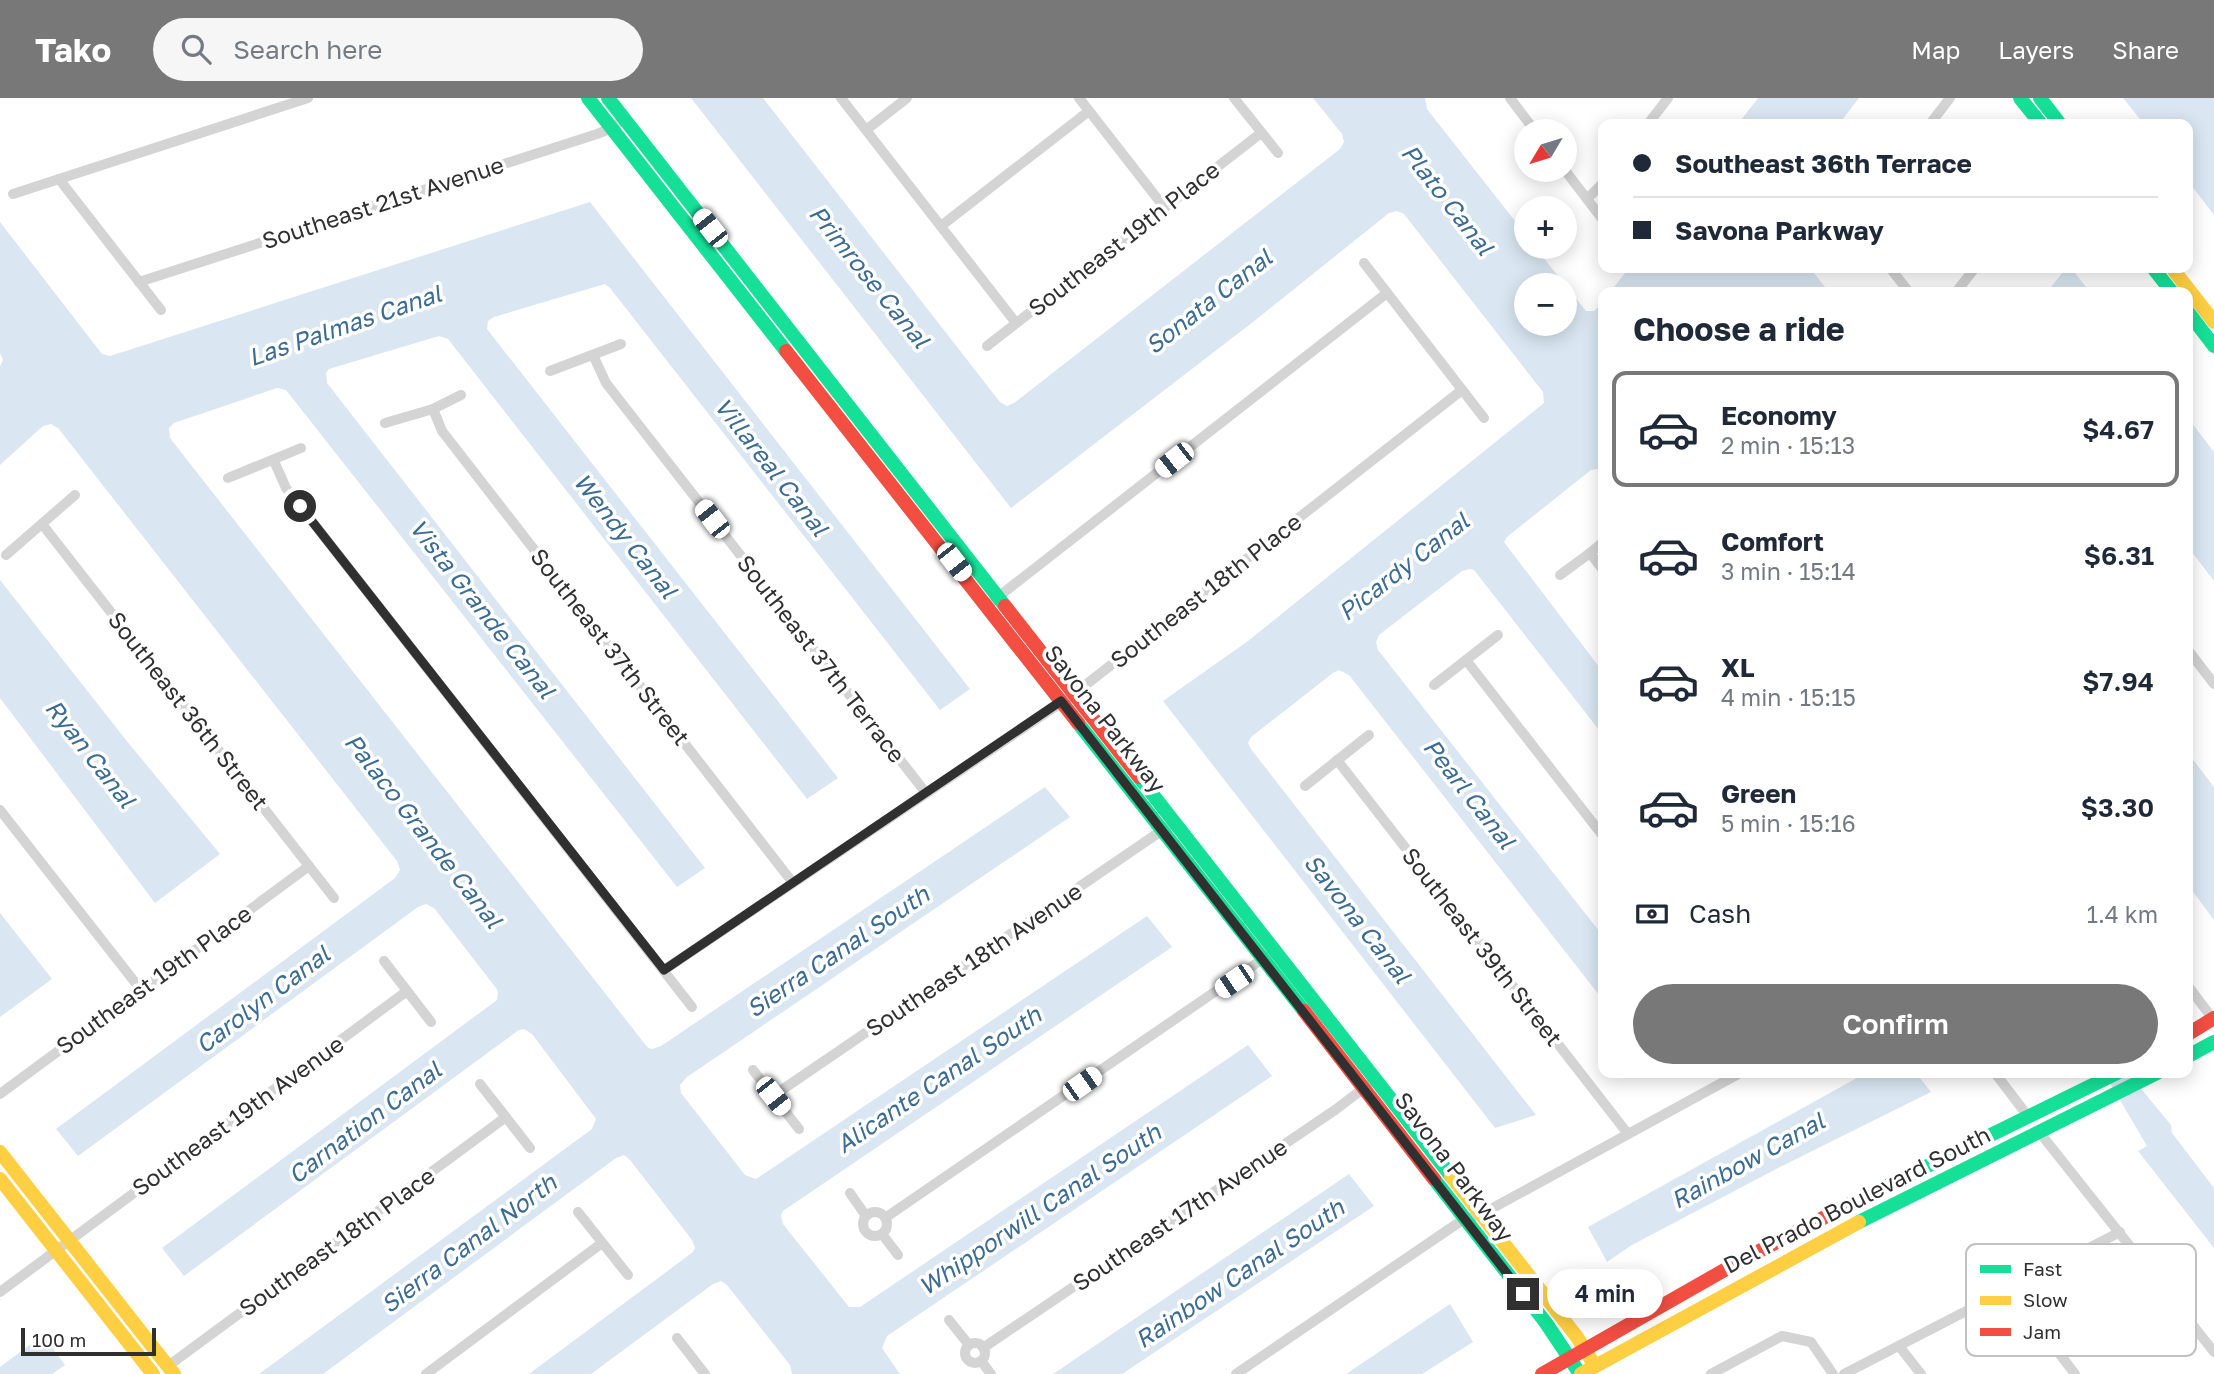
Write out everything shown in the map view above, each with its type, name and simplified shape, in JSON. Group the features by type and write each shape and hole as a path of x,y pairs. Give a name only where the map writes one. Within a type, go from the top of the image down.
{"street":[{"path":"13,194 308,98"},
{"name":"Savona Parkway","path":"589,98 823,384"},
{"name":"Savona Parkway","path":"608,98 823,384 1370,1084 1480,1215 1585,1348 1595,1366"},
{"path":"841,98 1016,323"},
{"path":"866,130 907,98"},
{"path":"1079,98 1164,207"},
{"path":"1234,98 1278,153"},
{"path":"1652,119 1668,98"},
{"path":"1934,119 1950,98"},
{"path":"2020,98 2037,119"},
{"path":"2040,98 2056,119"},
{"path":"1512,99 1526,119"},
{"path":"941,226 1089,111"},
{"name":"Southeast 21st Avenue","path":"139,282 612,128 624,119"},
{"name":"Southeast 19th Place","path":"987,346 1261,132"},
{"path":"59,179 161,310"},
{"path":"1574,182 1598,213"},
{"path":"1587,199 1598,188"},
{"path":"1364,263 1484,418"},
{"path":"1894,273 1905,287"},
{"path":"1960,287 1971,273"},
{"path":"2157,273 2168,287"},
{"path":"993,601 1387,293"},
{"path":"2193,300 2211,327 2214,346"},
{"path":"2193,315 2211,327"},
{"path":"550,371 621,344"},
{"name":"Southeast 37th Terrace","path":"593,355 606,383 926,793"},
{"name":"Southeast 18th Place","path":"664,970 1067,697 1462,390"},
{"path":"386,423 433,409 461,395"},
{"name":"Southeast 37th Street","path":"433,409 442,431 793,883"},
{"path":"228,478 301,448"},
{"path":"274,461 286,488 328,543 692,1007"},
{"path":"6,555 75,495"},
{"name":"Southeast 36th Street","path":"42,524 334,898"},
{"path":"1560,575 1598,546"},
{"path":"1590,552 1598,563"},
{"path":"1434,685 1498,635"},
{"path":"2193,657 2214,684"},
{"path":"1465,660 1598,830"},
{"path":"1305,786 1369,735"},
{"name":"Southeast 39th Street","path":"1337,760 1628,1134"},
{"path":"0,810 141,990"},
{"name":"Southeast 18th Avenue","path":"773,1096 1168,827"},
{"name":"Southeast 19th Place","path":"0,1094 309,866"},
{"path":"885,1218 1269,955"},
{"path":"384,961 431,1022"},
{"name":"Southeast 19th Avenue","path":"55,1251 407,991"},
{"path":"2193,992 2214,1019 2193,1031"},
{"path":"2193,1053 2214,1042"},
{"path":"753,1070 799,1129"},
{"path":"1236,1374 1464,1219 1480,1215 1731,1078"},
{"path":"1999,1078 2027,1115 2024,1129 2015,1144"},
{"name":"Del Prado Boulevard South","path":"1542,1374 1755,1253 1901,1177 2107,1078"},
{"name":"Del Prado Boulevard South","path":"1580,1374 1826,1238 2147,1078"},
{"path":"480,1084 530,1147"},
{"name":"Savona Parkway","path":"1370,1084 1464,1219 1570,1357 1580,1374"},
{"name":"Southeast 17th Avenue","path":"983,1348 1370,1084"},
{"path":"2055,1102 2040,1133 2129,1244"},
{"name":"Southeast 18th Place","path":"163,1372 506,1117"},
{"path":"0,1152 69,1240 163,1372"},
{"path":"0,1179 55,1251 163,1372"},
{"path":"850,1193 866,1216"},
{"path":"578,1212 628,1275"},
{"path":"876,1212 885,1218 887,1225 881,1234 870,1235 865,1230 863,1223 866,1216 876,1212"},
{"path":"2097,1244 2120,1232"},
{"path":"881,1234 898,1255"},
{"path":"426,1374 602,1243"},
{"path":"0,1292 55,1251"},
{"path":"1844,1374 1966,1312"},
{"path":"949,1320 969,1345"},
{"path":"2196,1329 2214,1352"},
{"path":"1711,1374 1782,1336 1811,1342 1833,1374"},
{"path":"677,1338 700,1372"},
{"path":"978,1344 983,1348 984,1356 981,1361 972,1363 967,1359 966,1350 969,1345 978,1344"},
{"path":"1899,1346 1921,1374"},
{"path":"2061,1356 2075,1374"},
{"path":"981,1361 991,1374"}],"water":[{"path":"691,98 763,98 1000,402 1007,406 1340,149 1344,142 1342,134 1313,98 1425,98 1427,109 1514,220 1514,259 1545,259 1556,273 1514,273 1514,336 1577,336 1577,300 1586,311 1594,311 1598,307 1598,469 1591,470 1504,542 1598,665 1598,729 1474,570 1462,571 1379,635 1376,642 1378,650 1598,930 1598,994 1349,675 1339,670 1333,673 1251,737 1248,743 1536,1115 1495,1128 1163,701 1248,641 1544,403 1543,392 1404,214 1397,211 1389,213 1253,322 1011,508"},
{"path":"1758,98 1859,98 1843,119 1742,119"},
{"path":"2123,98 2214,98 2214,215 2193,188 2193,119 2140,119"},
{"path":"590,202 970,689 940,710 605,284 494,317 488,321 487,329 838,778 807,799 448,339 439,336 329,369 326,373 327,383 705,868 677,887 286,390 277,388 174,423 169,428 170,438 648,1048 661,1046 1045,787 1070,817 687,1077 680,1085 681,1093 745,1175 756,1179 1147,916 1172,947 783,1211 783,1224 849,1307 860,1307 1248,1045 1272,1076 887,1336 882,1348 900,1374 792,1374 790,1365 721,1281 713,1284 591,1374 529,1374 695,1248 692,1240 624,1155 616,1158 323,1374 259,1374 592,1129 596,1119 532,1034 524,1029 519,1030 184,1276 162,1248 497,1000 496,988 434,908 426,904 418,907 78,1156 56,1129 395,878 400,870 397,861 58,428 51,424 43,426 0,465 0,366 3,360 0,353 0,222 102,354 110,356"},
{"path":"1625,273 1814,273 1825,287 1614,287"},
{"path":"2062,273 2075,273 2086,287 2051,287"},
{"path":"2193,425 2214,452 2214,581 2193,554"},
{"name":"Ryan Canal","path":"0,580 220,854 155,903 0,698"},
{"path":"2193,760 2214,787 2214,920 2193,892"},
{"path":"0,913 52,979 0,1017"},
{"name":"Rainbow Canal","path":"1920,1078 1931,1092 1782,1166 1632,1245 1607,1262 1588,1227 1855,1079"},
{"path":"2107,1078 2132,1078 2171,1125 2172,1133 2214,1188 2214,1248 2138,1151 2147,1146"},
{"name":"Rainbow Canal South","path":"1349,1174 1374,1206 1122,1374 1053,1374"},
{"path":"1450,1304 1473,1342 1422,1374 1346,1374"},
{"path":"43,1335 65,1365 52,1374 0,1374 0,1367"}],"traffic: fast":[{"path":"588,98 786,351"},
{"path":"608,98 1005,606"},
{"path":"2020,98 2037,119"},
{"path":"2040,98 2056,119"},
{"path":"2157,273 2168,287"},
{"path":"2193,319 2214,346"},
{"path":"1078,723 1304,1011"},
{"path":"1139,777 1451,1176"},
{"path":"2193,1053 2214,1042"},
{"path":"1850,1204 2107,1078"},
{"path":"1859,1222 2147,1078"},
{"path":"1434,1179 1546,1323 1580,1374"}],"traffic: slow":[{"path":"2176,273 2187,287"},
{"path":"2193,295 2214,322"},
{"path":"0,1152 174,1374"},
{"path":"1451,1176 1577,1337 1595,1366"},
{"path":"0,1179 153,1374"},
{"path":"1581,1374 1859,1222"}],"traffic: jam":[{"path":"786,351 1078,723"},
{"path":"1005,606 1139,777"},
{"path":"1304,1011 1434,1179"},
{"path":"2193,1031 2214,1018"},
{"path":"1542,1374 1742,1260 1850,1204"}],"route":[{"path":"300,506 664,970 1061,701 1523,1294"}],"water label":[{"name":"Plato Canal","path":"1447,200"},
{"name":"Primrose Canal","path":"869,277"},
{"name":"Sonata Canal","path":"1209,302"},
{"name":"Las Palmas Canal","path":"345,326"},
{"name":"Villareal Canal","path":"771,467"},
{"name":"Wendy Canal","path":"625,536"},
{"name":"Picardy Canal","path":"1404,567"},
{"name":"Vista Grande Canal","path":"482,609"},
{"name":"Pearl Canal","path":"1469,794"},
{"name":"Palaco Grande Canal","path":"423,831"},
{"name":"Savona Canal","path":"1357,919"},
{"name":"Sierra Canal South","path":"838,952"},
{"name":"Carolyn Canal","path":"263,1000"},
{"name":"Alicante Canal South","path":"939,1080"},
{"name":"Carnation Canal","path":"365,1123"},
{"name":"Whipporwill Canal South","path":"1040,1210"},
{"name":"Sierra Canal North","path":"469,1244"}]}
